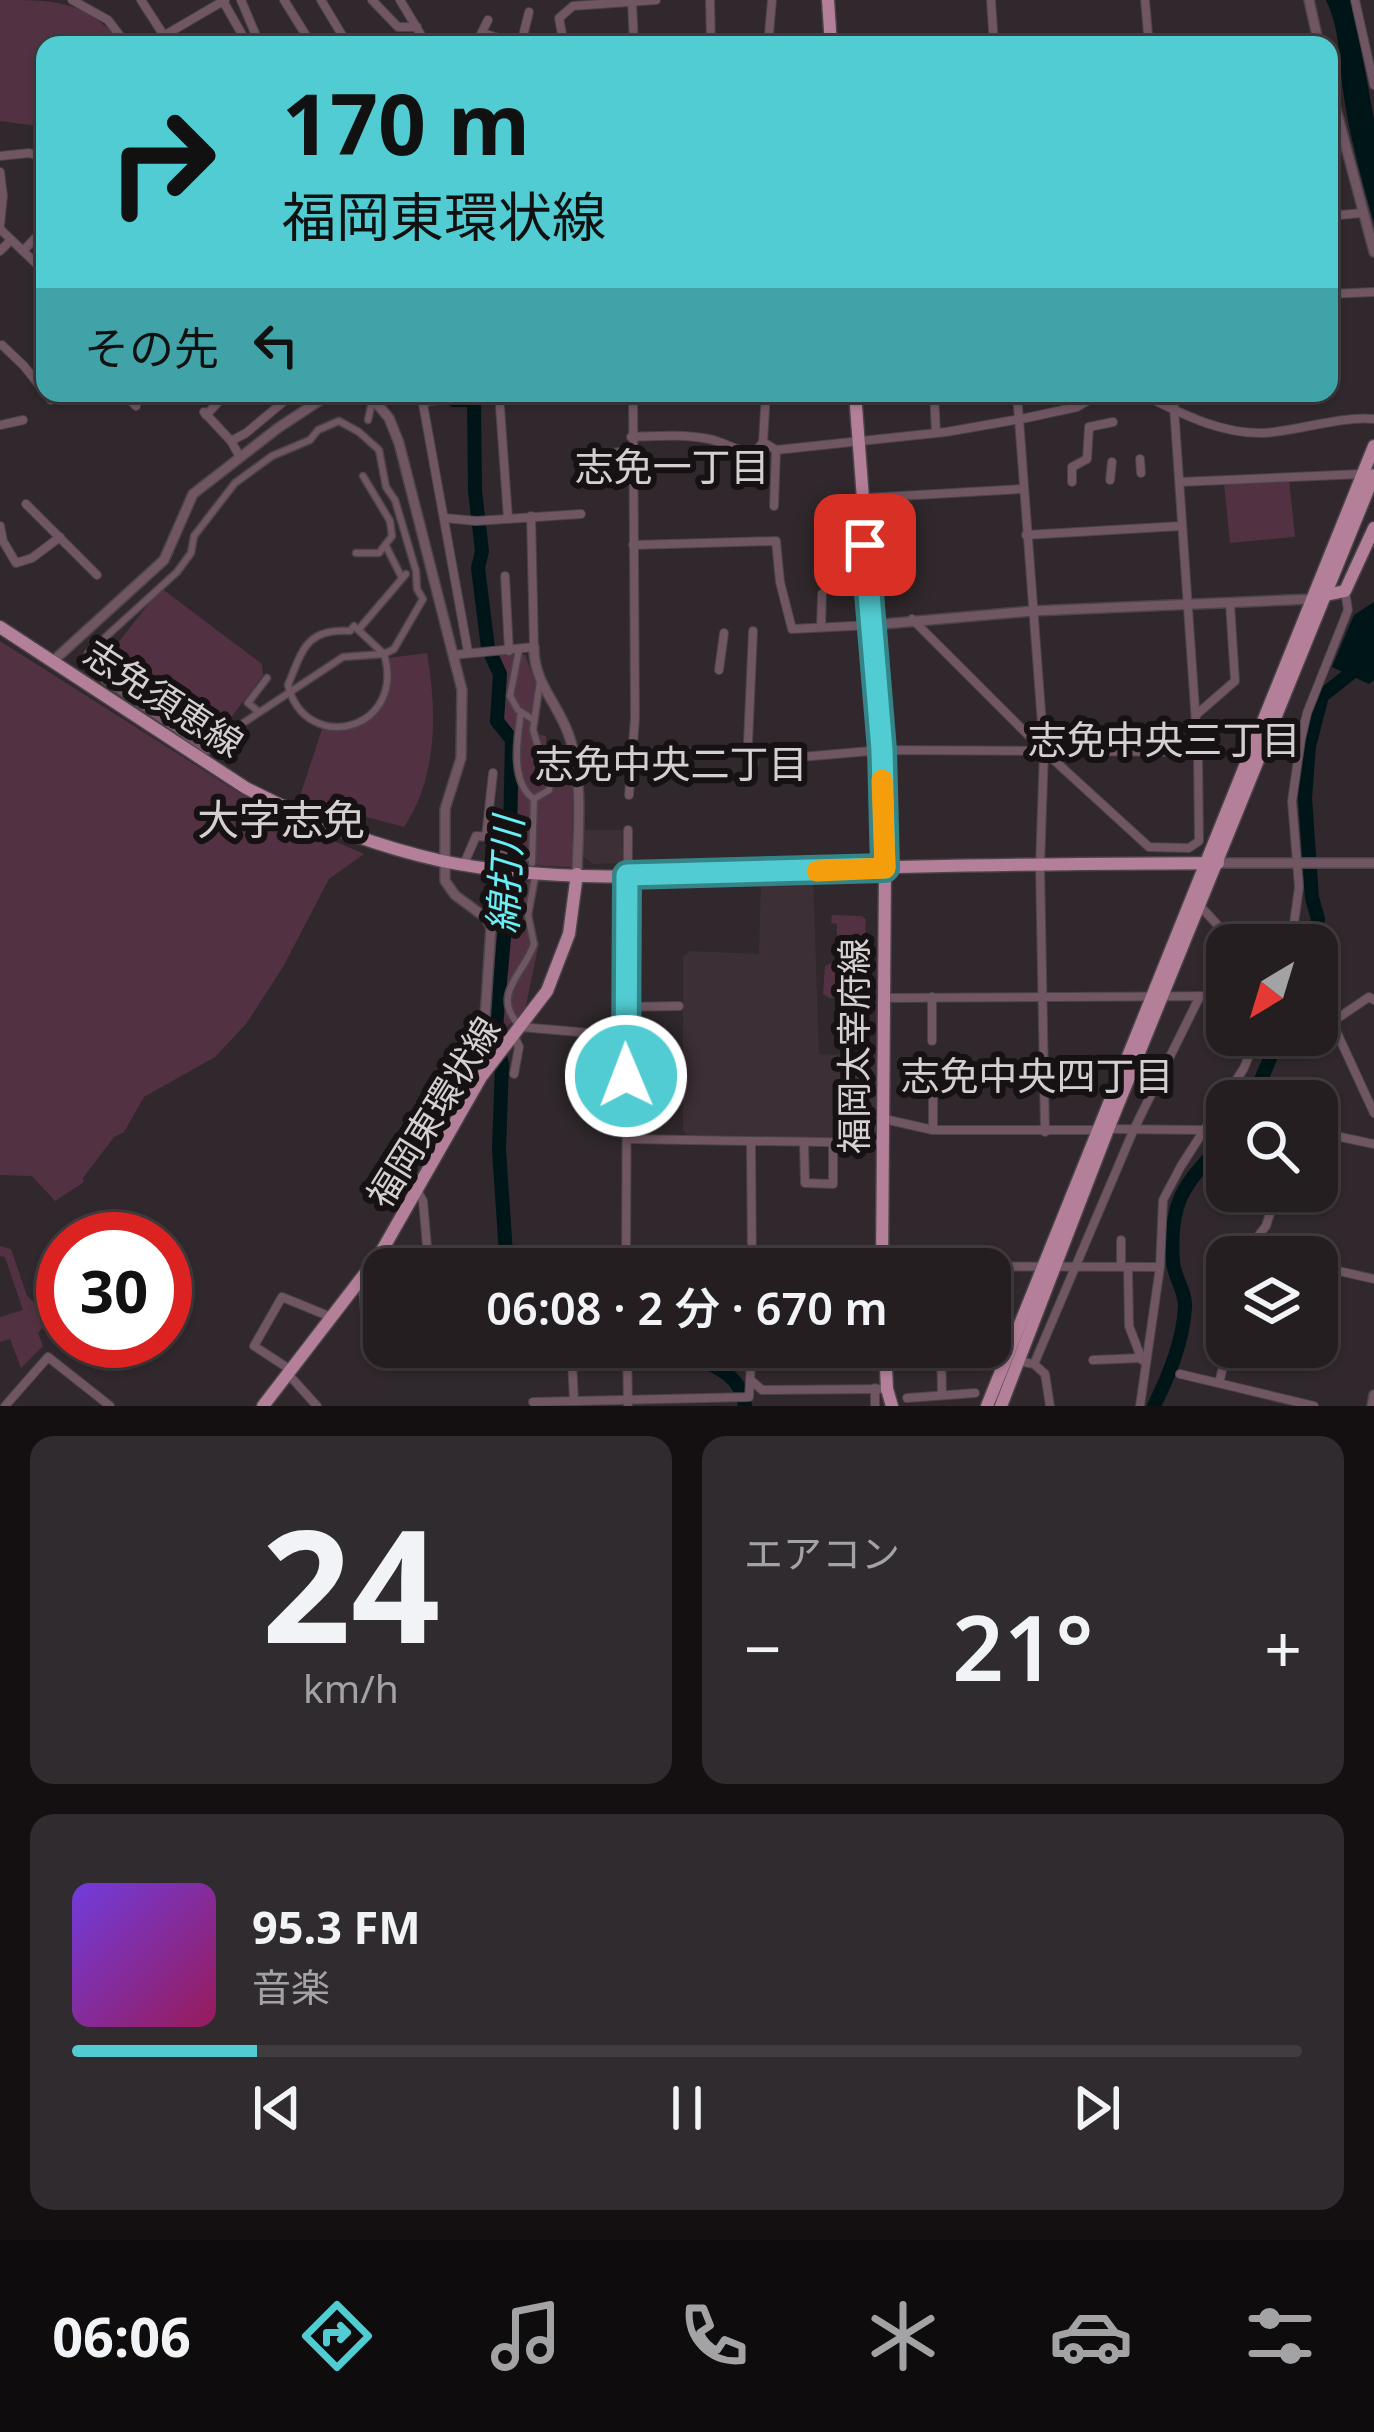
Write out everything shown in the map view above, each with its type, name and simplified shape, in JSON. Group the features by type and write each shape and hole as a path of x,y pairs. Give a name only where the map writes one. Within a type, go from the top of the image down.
{"main road":[{"path":"828,0 830,36"},
{"name":"福岡太宰府線","path":"856,402 882,750 882,1248"},
{"path":"987,1406 1050,1266 1213,863 1368,475 1374,446"},
{"path":"1318,597 1345,591 1374,528"},
{"name":"志免須恵線","path":"0,627 246,788 288,809 365,839 445,861 501,869 534,864 577,874"},
{"path":"577,874 1213,863"},
{"path":"1156,996 1201,908 1213,863"},
{"name":"福岡東環状線","path":"263,1406 359,1283 482,1077 547,991 561,961 576,901 577,874"},
{"path":"1001,1406 1026,1362 1050,1266"},
{"path":"883,1368 881,1389 892,1406"}],"street":[{"path":"72,0 107,20 120,36"},
{"path":"141,0 164,35 224,0 243,36"},
{"path":"241,0 256,36"},
{"path":"284,0 306,36"},
{"path":"321,0 343,36"},
{"path":"372,0 391,23 417,27"},
{"path":"400,0 422,36"},
{"path":"562,36 559,18 573,3 656,0"},
{"path":"710,0 711,36"},
{"path":"769,36 772,0"},
{"path":"991,0 993,36"},
{"path":"1145,0 1148,36"},
{"path":"1309,0 1317,36"},
{"path":"1355,0 1374,85"},
{"path":"632,1 634,36"},
{"path":"523,36 529,12"},
{"path":"480,36 488,20"},
{"path":"483,33 492,36"},
{"path":"1338,118 1374,253"},
{"path":"0,156 36,155"},
{"path":"0,172 0,227 36,263"},
{"path":"1338,215 1362,213"},
{"path":"23,250 36,237"},
{"path":"0,251 11,240"},
{"path":"1338,294 1374,292"},
{"path":"2,345 36,381"},
{"path":"132,402 136,406"},
{"path":"218,402 205,414 240,457"},
{"path":"231,441 282,402"},
{"path":"53,661 164,560 193,494 318,402"},
{"path":"376,402 389,418 399,443 462,690 461,758 446,798 446,881 491,927 484,1034 500,1053"},
{"path":"423,402 468,652"},
{"path":"498,402 508,518"},
{"path":"629,795 633,402"},
{"path":"631,437 705,439 727,443 737,452 755,453 763,442 765,402"},
{"path":"934,402 936,432"},
{"path":"1018,402 1044,751 1040,866 1045,1132"},
{"path":"763,442 776,450 936,432 1019,419 1084,402"},
{"path":"1158,402 1219,429 1255,433 1374,419"},
{"path":"912,619 1044,751 1149,847 1190,848 1199,841 1196,715 1175,402"},
{"path":"368,420 371,406"},
{"path":"0,425 23,420"},
{"path":"339,421 374,440 379,450 423,599 401,640 384,654 343,657 207,751 104,680 88,653 177,572 191,553 194,536 235,483 272,456 339,421"},
{"path":"1072,482 1072,467 1088,459 1089,427 1113,422"},
{"path":"774,506 776,450"},
{"path":"581,456 631,451"},
{"path":"1140,459 1141,473"},
{"path":"1110,480 1112,462"},
{"path":"1180,482 1368,475"},
{"path":"356,553 373,555 386,548 392,536 390,520 363,476"},
{"path":"862,498 1022,489"},
{"path":"26,504 97,574"},
{"path":"445,518 476,521 581,514"},
{"path":"531,516 533,662 567,729 576,765 577,874"},
{"path":"0,526 16,563 60,538"},
{"path":"1026,535 1181,526"},
{"path":"633,544 776,541 792,628 1318,597"},
{"path":"358,629 404,575 386,548"},
{"path":"505,577 514,650 510,696 534,720"},
{"path":"1294,924 1299,887 1292,801 1301,739 1348,610 1345,591"},
{"path":"821,627 822,594"},
{"path":"1196,715 1234,681 1230,604"},
{"path":"354,626 384,654 387,687 372,716 357,725 344,728 316,722 289,693 296,658 310,640 324,633 350,631 354,626"},
{"path":"754,632 748,742 754,764"},
{"path":"719,670 724,633"},
{"path":"453,656 534,647"},
{"path":"259,712 248,703 267,678"},
{"path":"534,800 550,784 534,737 540,681"},
{"path":"521,712 519,776 522,790 534,800"},
{"path":"786,762 882,750 1198,752"},
{"path":"632,752 706,752"},
{"path":"487,837 493,773"},
{"path":"514,1074 518,1032 508,1000 513,976 534,944 528,915 534,800"},
{"path":"626,1248 628,830"},
{"path":"464,864 476,836 500,838 534,864"},
{"path":"501,869 504,843"},
{"path":"1213,863 1374,863"},
{"path":"1201,908 1216,924"},
{"path":"1050,1406 1046,1374 1026,1362 1200,996"},
{"path":"883,998 1206,996"},
{"path":"932,997 932,1041"},
{"path":"1338,1017 1356,1002 1374,1000"},
{"path":"625,1007 679,1006"},
{"path":"518,1032 624,1036"},
{"path":"1338,1035 1374,1113"},
{"path":"1140,1406 1142,1360 1160,1267 1163,1200 1249,1056"},
{"path":"599,1076 578,1077 583,1091 626,1094"},
{"path":"932,1130 933,1082"},
{"path":"883,1118 932,1130 1204,1130"},
{"path":"1338,1136 1374,1144"},
{"path":"627,1139 883,1143"},
{"path":"804,1143 805,1183 833,1184 833,1143"},
{"path":"752,1144 752,1248"},
{"path":"417,1190 423,1201 427,1248"},
{"path":"1121,1240 1129,1326 1142,1360"},
{"path":"1011,1268 1160,1267"},
{"path":"1338,1271 1374,1279"},
{"path":"359,1283 363,1288"},
{"path":"317,1406 289,1372 254,1346 282,1297 332,1317"},
{"path":"5,1406 48,1357 110,1406"},
{"path":"1093,1360 1142,1360"},
{"path":"572,1368 574,1401"},
{"path":"627,1368 628,1403"},
{"path":"533,1402 749,1397 752,1368"},
{"path":"941,1368 942,1396"},
{"path":"1219,1383 1223,1368"},
{"path":"1180,1374 1314,1406"},
{"path":"752,1381 762,1390 881,1389 875,1406"},
{"path":"907,1398 975,1393"},
{"path":"1372,1406 1374,1395"}],"shaded area":[{"path":"0,0 69,6 96,19 115,36 36,36 36,126 0,121"},
{"path":"1326,0 1352,0 1374,119 1374,223 1351,136 1336,31"},
{"path":"1289,479 1295,537 1230,543 1224,483"},
{"path":"161,588 262,664 263,675 214,740 113,664 110,653"},
{"path":"1374,602 1374,680 1369,684 1332,667 1354,615"},
{"path":"0,641 274,815 364,854 329,879 283,967 246,1024 215,1057 144,1097 124,1132 114,1137 84,1182 55,1201 32,1176 0,1175"},
{"path":"427,653 432,743 423,786 404,827 299,799 322,729 352,727 375,713 388,689 388,658"},
{"path":"492,655 525,655 535,682 531,733 546,736 547,781 573,781 572,867 505,864 514,738 498,720 501,669"},
{"path":"581,830 624,830 623,863 593,864 582,856"},
{"path":"813,875 819,1054 877,1055 880,1133 873,1138 688,1136 683,1130 683,957 690,951 759,954 761,879"},
{"path":"507,880 532,882 529,928 539,943 525,1010 497,1036"},
{"path":"832,915 866,919 860,964 846,963 837,951 837,924 831,923"},
{"path":"837,961 863,971 864,990 857,997 823,994 825,966"},
{"path":"0,1246 11,1249 27,1296 36,1304 36,1353 21,1368 10,1339 0,1342 0,1317 23,1310 5,1257 0,1256"}],"waterway":[{"name":"綿打川","path":"474,402 475,491 482,551 478,568 488,648 500,674 497,721 512,740 509,882 495,1038 502,1064 499,1150 506,1248"},
{"path":"1317,924 1305,798 1309,746 1322,696 1351,673 1374,639"},
{"path":"1261,1080 1271,1056"},
{"path":"1154,1406 1184,1320 1185,1301 1173,1262 1174,1221 1191,1179 1206,1162"},
{"name":"綿打川","path":"716,1368 736,1383 745,1406"}],"slow traffic":[{"path":"817,871 885,868 882,780"}],"district":[{"name":"志免一丁目","path":"672,465"},
{"name":"志免中央三丁目","path":"1164,738"},
{"name":"志免中央二丁目","path":"671,762"},
{"name":"大字志免","path":"281,818"},
{"name":"志免中央四丁目","path":"1037,1074"}],"route":[{"path":"626,1076 627,875 885,868 882,750 865,545"}]}
